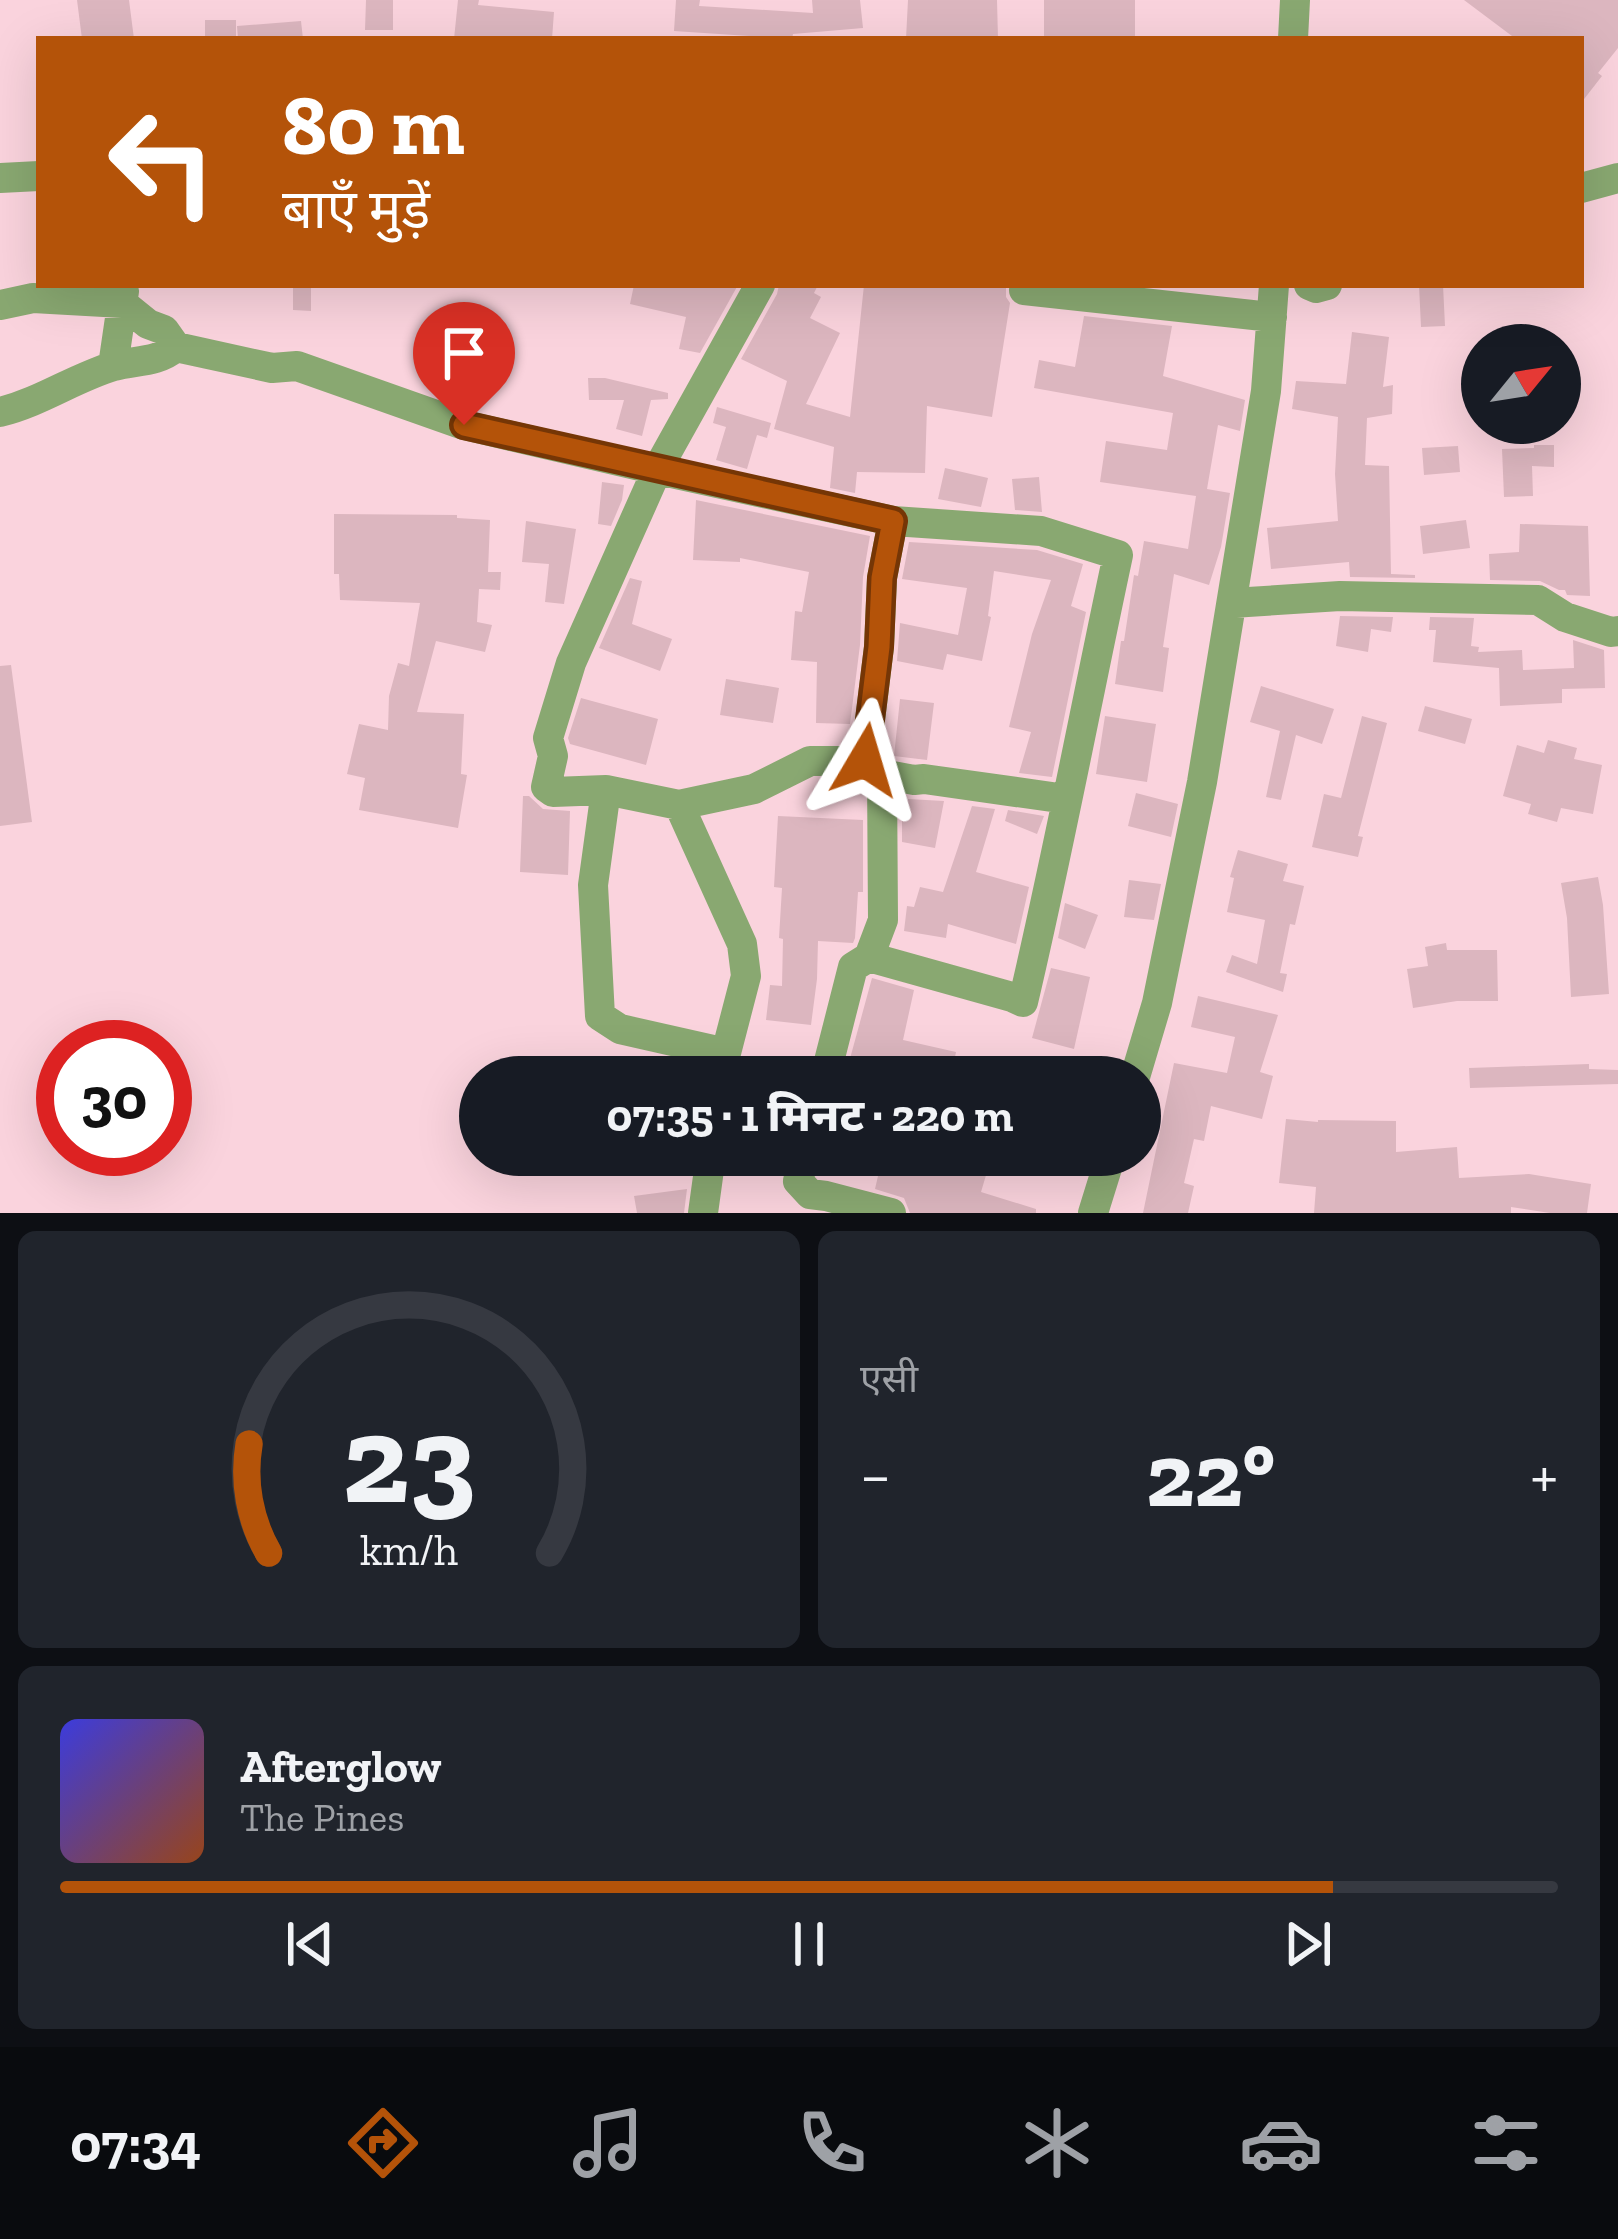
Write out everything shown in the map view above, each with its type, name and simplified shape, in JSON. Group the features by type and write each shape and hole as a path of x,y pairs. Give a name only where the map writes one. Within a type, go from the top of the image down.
{"street":[{"path":"1292,36 1295,0"},
{"path":"0,178 36,176"},
{"path":"1584,187 1618,178"},
{"path":"758,288 657,470 571,663 548,738 553,756 546,787 553,792 606,790 679,805 754,789 810,761 874,767 1066,800"},
{"path":"1141,1056 1157,1003 1198,804 1266,392 1274,288"},
{"path":"1024,290 1272,317"},
{"path":"0,305 33,298 124,294"},
{"path":"124,294 148,324 164,330 176,347 272,368 297,366 464,425 893,521 1041,531 1118,555 1023,1002 869,957"},
{"path":"113,367 124,294"},
{"path":"0,412 28,405 113,367 163,357 176,347"},
{"path":"830,1056 853,967 869,957 884,920 874,767 882,578 893,521"},
{"path":"1232,603 1340,596 1538,600 1565,617 1618,631"},
{"path":"606,790 592,885 600,1016 620,1029 698,1056"},
{"path":"679,805 742,944 746,976 726,1056"},
{"path":"703,1213 708,1176"},
{"path":"799,1176 809,1194 890,1213"},
{"path":"1093,1213 1105,1176"}],"building":[{"path":"77,0 129,0 134,36 82,36"},
{"path":"366,0 393,0 393,30 365,30"},
{"path":"458,0 554,12 552,36 454,36"},
{"path":"676,0 700,0 699,6 813,13 812,0 860,0 863,28 793,36 674,31"},
{"path":"908,0 997,0 998,36 906,36"},
{"path":"1044,0 1135,0 1135,36 1044,36"},
{"path":"1464,0 1618,0 1618,48 1584,99 1584,36 1512,36"},
{"path":"205,20 236,20 236,36 205,36"},
{"path":"301,21 303,36 238,36 237,26"},
{"path":"293,288 311,288 311,311 293,310"},
{"path":"633,288 736,288 700,353 679,349 686,317 630,304"},
{"path":"778,288 816,288 814,293 821,297 810,318 840,333 806,404 850,417 864,288 1006,288 1010,303 992,417 927,406 925,473 857,472 855,493 830,488 834,447 774,429 787,381 741,359"},
{"path":"1419,288 1443,288 1445,326 1421,327"},
{"path":"1084,316 1172,326 1163,376 1245,400 1240,431 1218,425 1207,489 1230,493 1209,585 1174,574 1163,647 1169,648 1163,692 1115,684 1121,641 1144,541 1188,549 1196,496 1100,482 1106,441 1167,450 1173,413 1034,388 1039,360 1075,367"},
{"path":"1352,332 1389,337 1383,387 1393,385 1392,414 1367,418 1365,465 1389,466 1391,574 1415,578 1350,577 1349,562 1271,569 1267,528 1338,521 1338,417 1292,409 1296,381 1346,384"},
{"path":"588,378 668,393 668,399 651,400 642,436 616,429 624,400 589,400"},
{"path":"717,407 771,423 767,438 757,435 747,469 716,460 726,427 713,423"},
{"path":"1554,445 1554,467 1532,466 1533,496 1504,497 1502,449"},
{"path":"1458,446 1460,472 1424,475 1422,448"},
{"path":"945,468 988,478 981,507 938,499"},
{"path":"1039,477 1042,512 1015,510 1012,479"},
{"path":"602,482 624,485 611,526 598,524"},
{"path":"696,500 870,536 850,724 816,723 817,662 791,660 795,611 802,612 809,572 740,558 740,562 693,560"},
{"path":"334,514 457,515 490,520 488,572 501,572 500,590 479,589 477,622 492,625 485,652 436,641 417,712 464,714 461,774 467,775 458,828 359,810 365,778 347,774 359,724 388,730 389,696 398,663 409,666 420,603 340,600 339,574 334,574"},
{"path":"1466,520 1470,548 1423,554 1420,526"},
{"path":"526,521 576,529 564,604 545,602 549,564 522,562"},
{"path":"1520,524 1588,526 1590,596 1567,595 1540,581 1490,580 1489,554 1519,552"},
{"path":"909,542 1037,550 1083,564 1071,606 1086,612 1052,777 1019,773 1031,732 1009,727 1051,580 994,571 982,661 947,654 943,670 897,661 900,623 958,635 967,588 902,579"},
{"path":"630,578 642,581 632,624 672,639 660,671 599,648"},
{"path":"1340,616 1393,617 1391,632 1371,629 1368,652 1336,646"},
{"path":"1430,617 1474,618 1471,646 1479,647 1478,652 1522,650 1523,670 1574,668 1573,640 1604,650 1605,688 1562,689 1562,703 1500,706 1499,668 1433,662 1436,630 1429,630"},
{"path":"11,665 32,822 0,826 0,666"},
{"path":"726,679 779,688 773,723 720,715"},
{"path":"1261,686 1334,709 1322,744 1296,735 1281,800 1266,797 1280,731 1250,722"},
{"path":"581,698 658,719 646,765 570,744"},
{"path":"900,699 934,703 927,760 894,756"},
{"path":"1425,706 1472,719 1465,744 1418,731"},
{"path":"1105,716 1156,724 1147,782 1096,774"},
{"path":"1362,716 1387,723 1358,836 1363,837 1358,857 1312,847 1324,794 1341,798"},
{"path":"1548,740 1577,748 1574,759 1602,765 1593,814 1561,808 1557,822 1528,814 1531,804 1503,796 1517,745 1544,753"},
{"path":"1136,793 1178,804 1171,837 1128,826"},
{"path":"523,796 543,809 570,811 568,875 520,872"},
{"path":"908,799 944,801 935,848 902,842"},
{"path":"972,806 995,809 976,872 1029,887 1016,944 948,924 946,938 904,931 907,906 914,907 920,887 943,892"},
{"path":"1008,810 1044,816 1037,834 1005,821"},
{"path":"778,816 863,820 863,892 858,892 855,938 853,943 818,941 811,1025 766,1020 770,985 782,986 782,888 774,887"},
{"path":"1238,850 1288,864 1283,881 1304,886 1280,973 1287,974 1283,992 1226,972 1232,955 1257,964 1265,920 1227,912"},
{"path":"1598,877 1609,994 1571,997 1561,883"},
{"path":"1129,880 1161,884 1154,920 1124,917"},
{"path":"1065,903 1098,915 1085,949 1058,938"},
{"path":"1446,943 1447,950 1497,950 1498,1001 1413,1008 1407,969 1428,966 1425,947"},
{"path":"1051,968 1090,977 1074,1049 1032,1038"},
{"path":"872,978 914,990 903,1040 956,1052 955,1056 851,1056"},
{"path":"1198,996 1278,1015 1260,1072 1273,1076 1262,1119 1211,1106 1204,1141 1194,1139 1184,1183 1194,1186 1188,1213 1143,1213 1151,1176 1161,1176 1161,1126 1174,1063 1227,1073 1235,1037 1191,1027"},
{"path":"1589,1064 1589,1069 1618,1070 1618,1084 1470,1088 1469,1068"},
{"path":"1286,1119 1396,1121 1396,1152 1457,1147 1459,1178 1529,1174 1591,1184 1587,1213 1511,1207 1511,1213 1314,1213 1316,1187 1279,1183"},
{"path":"878,1176 986,1176 981,1192 1036,1209 1036,1213 910,1213 904,1198 875,1189"},
{"path":"687,1189 684,1213 637,1213 634,1196"}],"route":[{"path":"464,425 893,521 882,578 865,760"}]}
